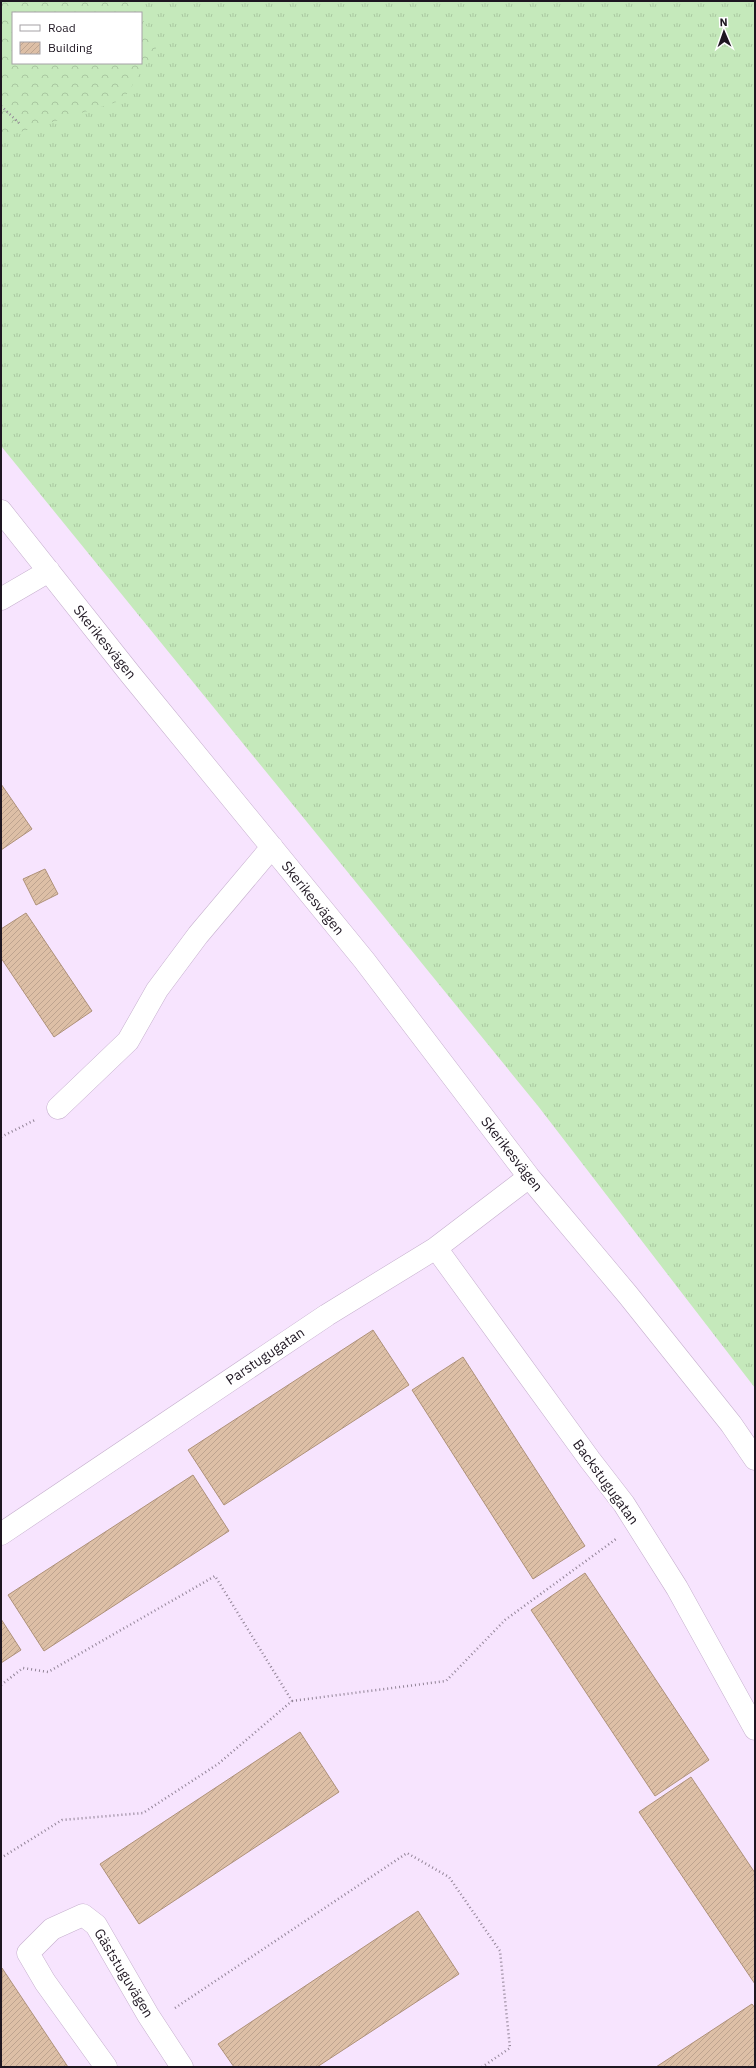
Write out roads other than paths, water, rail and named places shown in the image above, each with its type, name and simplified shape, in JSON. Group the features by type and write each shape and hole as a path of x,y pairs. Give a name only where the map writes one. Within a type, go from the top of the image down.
{"street":[{"name":"Skerikesvägen","path":"1,511 364,960 529,1177 638,1308 731,1424 755,1459"},
{"path":"1,599 49,571"},
{"name":"Skerikesvägen","path":"58,1108 128,1042 157,990 198,935 272,847"},
{"name":"Parstugugatan","path":"1,1534 327,1314 436,1248 529,1177"},
{"name":"Backstugugatan","path":"436,1248 590,1460 624,1504 677,1588 755,1729"},
{"name":"Gäststuguvägen","path":"106,2067 45,1982 28,1953 52,1929 83,1915 96,1925 153,2023 182,2067"}]}
